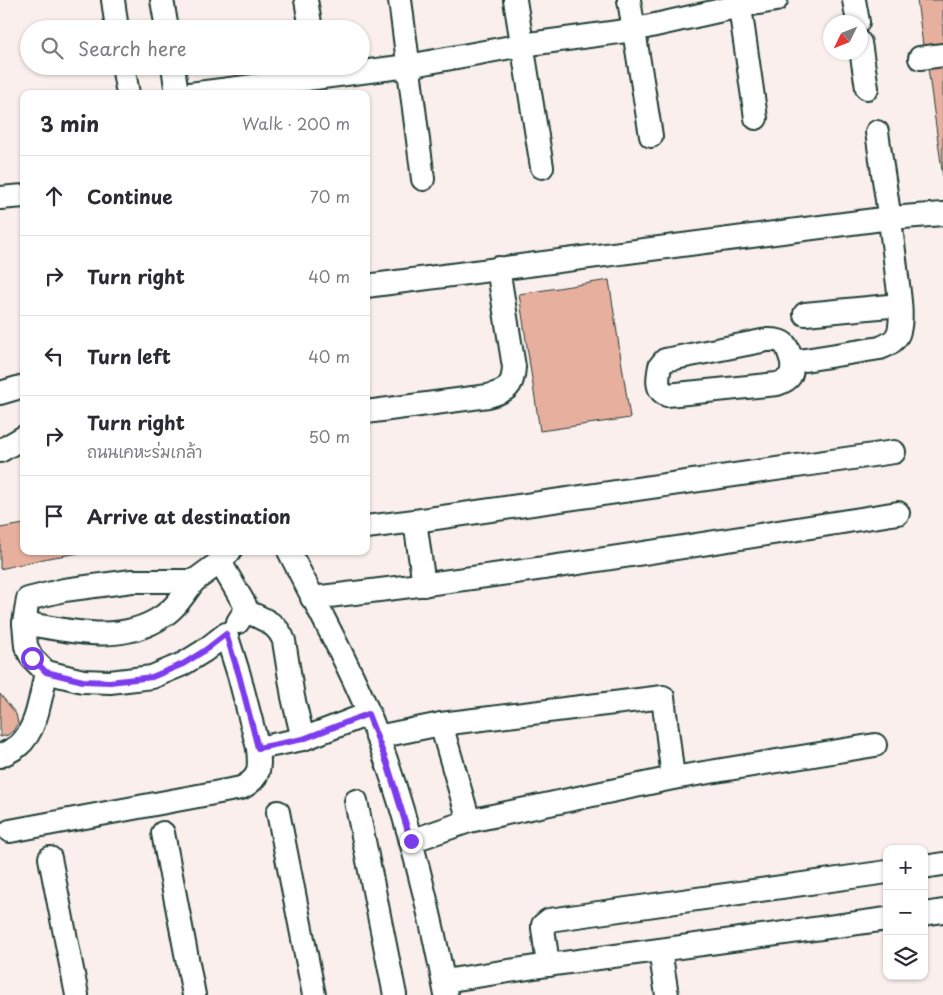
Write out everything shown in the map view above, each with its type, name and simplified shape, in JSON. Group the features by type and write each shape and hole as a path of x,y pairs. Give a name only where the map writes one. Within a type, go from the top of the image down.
{"street":[{"path":"112,0 115,20"},
{"path":"162,0 165,20"},
{"path":"306,0 309,20"},
{"path":"400,0 423,179"},
{"path":"515,0 542,167"},
{"path":"629,0 651,136"},
{"path":"370,72 522,45 633,30 739,3 776,0"},
{"path":"854,0 857,15"},
{"path":"739,3 756,118"},
{"path":"920,58 943,55"},
{"path":"863,60 867,88"},
{"path":"125,75 127,90"},
{"path":"174,75 176,90"},
{"path":"224,90 346,75"},
{"path":"792,362 880,348 889,344 899,331 900,305 890,218 877,132"},
{"path":"0,198 20,196"},
{"path":"370,285 890,218 943,214"},
{"path":"370,411 488,396 502,392 508,387 513,380 514,367 498,268"},
{"path":"805,314 900,305"},
{"path":"767,340 777,340 784,343 788,348 792,362 793,373 789,378 777,384 667,395 660,390 658,383 660,366 665,360 767,340"},
{"path":"0,393 20,387"},
{"path":"0,451 20,439"},
{"path":"370,527 415,522 894,452"},
{"path":"312,598 424,585 573,564 898,513"},
{"path":"415,522 424,585"},
{"path":"291,555 343,658 368,714 390,774 419,870 445,988 548,965 883,920"},
{"path":"24,623 97,634 142,628 164,616 194,581 225,557 245,605 245,611 241,619 226,634 204,651 183,664 152,677 110,682 83,681 46,672 32,658 26,646 24,623 28,599 64,590 132,581 194,581"},
{"path":"245,611 268,621 281,632 303,739"},
{"path":"10,831 240,788 251,783 258,774 260,766 258,748 226,634"},
{"path":"0,756 17,747 28,736 39,707 46,672"},
{"path":"377,738 441,724 663,697 673,778"},
{"path":"258,748 303,739 368,714"},
{"path":"441,724 470,821"},
{"path":"411,841 470,821 673,778 876,745"},
{"path":"356,801 395,995"},
{"path":"278,812 314,995"},
{"path":"163,833 194,995"},
{"path":"50,858 77,995"},
{"path":"928,866 943,864"},
{"path":"548,965 543,925 549,920 883,873"},
{"path":"928,913 943,911"},
{"path":"660,950 667,995"}],"building":[{"path":"917,0 943,0 943,51 924,53"},
{"path":"943,66 943,178 928,68"},
{"path":"609,280 630,418 540,431 519,294"},
{"path":"20,525 20,555 67,555 0,569 0,528"},
{"path":"0,694 16,714 18,723 8,735 0,737"}],"route":[{"path":"32,658 46,672 83,681 110,682 152,677 183,664 226,634 258,748 303,739 368,714 388,766 411,841"}]}
